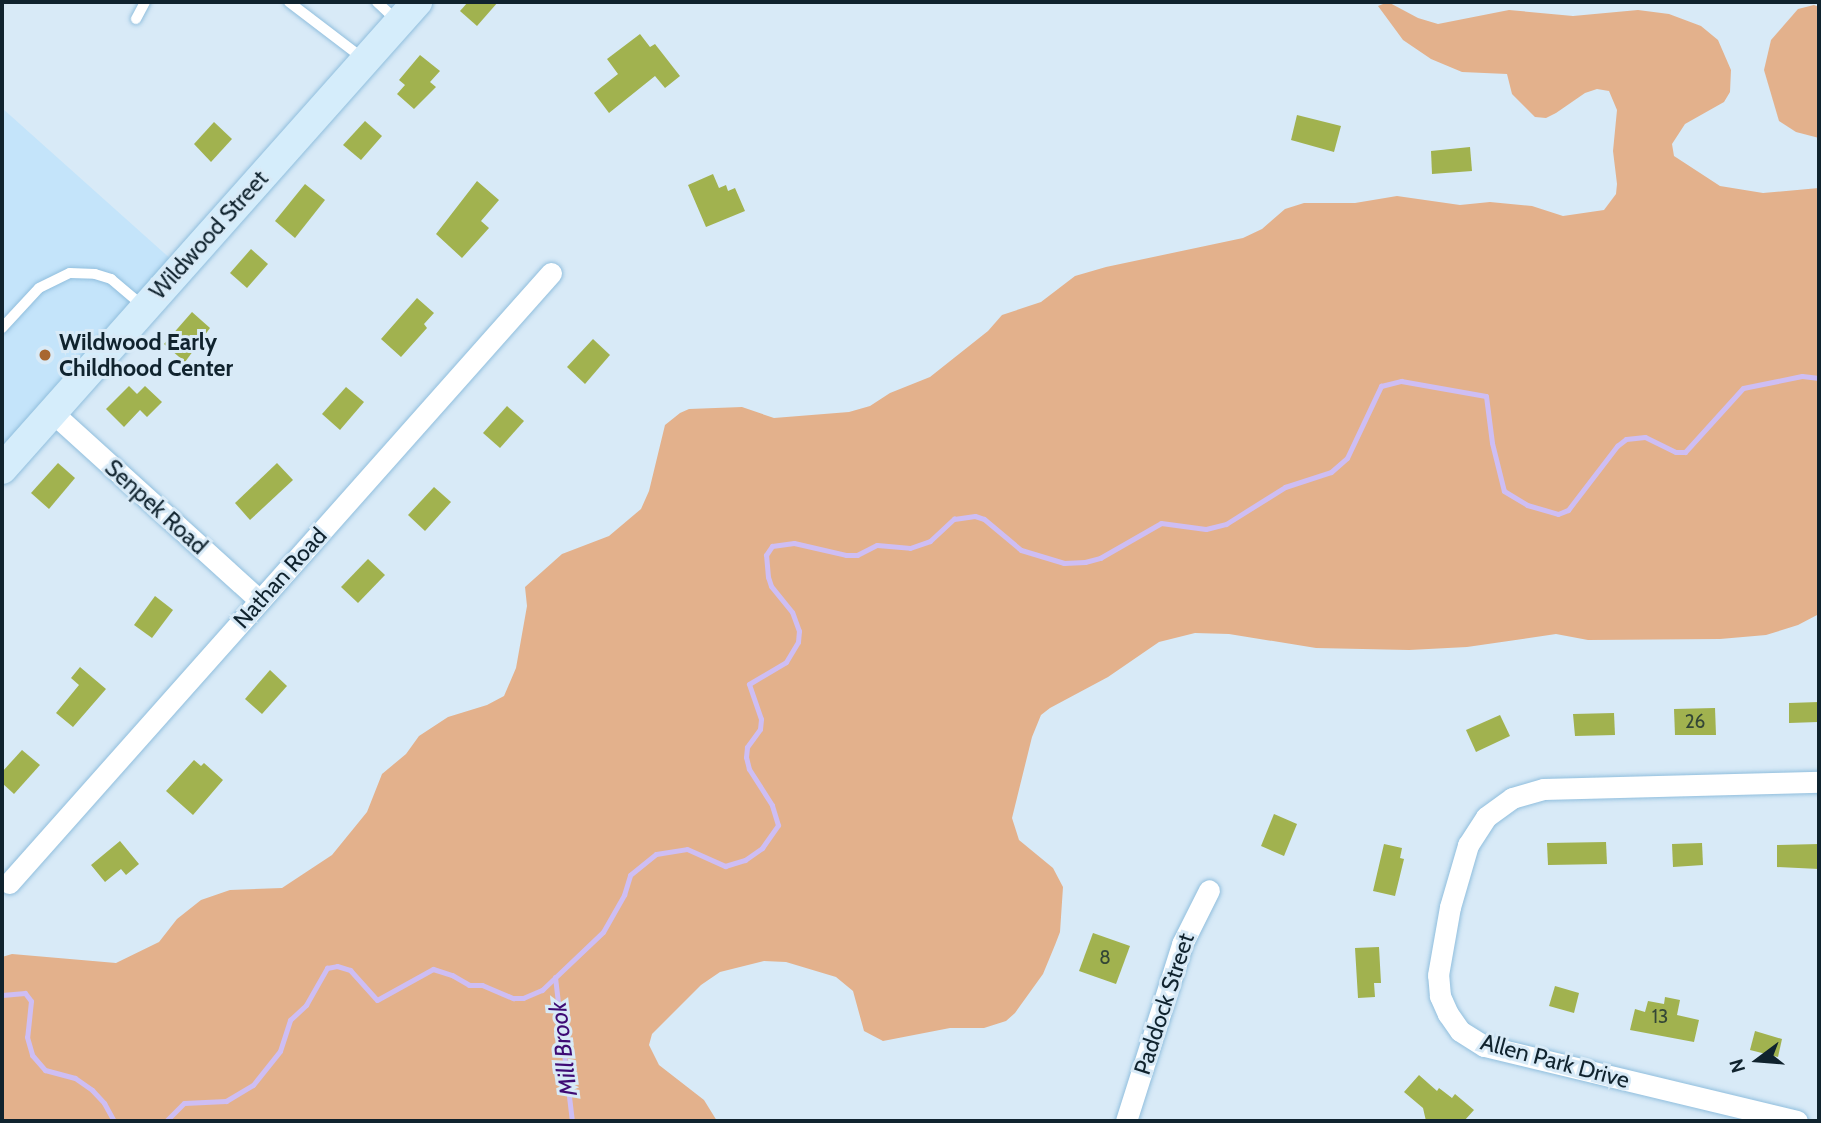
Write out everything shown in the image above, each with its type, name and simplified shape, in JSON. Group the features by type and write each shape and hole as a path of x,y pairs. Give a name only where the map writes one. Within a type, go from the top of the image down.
{"street":[{"name":"Wildwood Street","path":"2,469 407,12"},
{"name":"Nathan Road","path":"9,883 551,273"},
{"name":"Senpek Road","path":"53,413 259,600"},
{"name":"Allen Park Drive","path":"1797,1121 1484,1046 1460,1031 1448,1014 1440,996 1438,975 1450,907 1468,845 1486,817 1512,798 1544,789 1819,782"},
{"name":"Paddock Street","path":"1126,1121 1182,944 1209,890"}],"lane":[{"path":"136,19 145,2"},
{"path":"289,2 365,60"},
{"path":"377,2 407,12"},
{"path":"2,328 39,288 53,278 73,273 95,274 111,279 145,307"}],"shaded area":[{"path":"1388,2 1418,18 1438,24 1509,10 1573,16 1638,10 1669,14 1701,26 1718,40 1731,70 1730,92 1724,102 1685,124 1672,144 1674,156 1720,186 1763,193 1819,188 1819,614 1798,625 1766,635 1720,639 1588,640 1556,634 1467,647 1409,650 1316,648 1229,634 1195,633 1159,642 1108,677 1050,708 1041,715 1032,737 1012,818 1019,840 1053,868 1063,887 1060,932 1043,974 1015,1013 1006,1021 984,1028 950,1028 883,1041 864,1031 853,991 836,977 786,962 764,961 720,972 701,985 652,1034 649,1045 659,1065 704,1100 717,1121 2,1121 2,957 12,954 116,963 159,942 177,919 201,900 230,890 282,888 332,855 367,812 382,774 406,754 419,736 448,717 487,705 504,696 516,668 527,606 525,587 562,554 609,536 641,509 649,491 665,425 680,413 689,409 742,407 774,418 849,412 870,406 890,393 930,377 988,331 1002,315 1041,302 1075,276 1243,238 1262,229 1285,209 1304,203 1355,203 1397,196 1460,205 1490,202 1532,206 1563,216 1604,210 1616,194 1617,184 1613,151 1617,110 1609,91 1597,89 1585,93 1546,118 1535,117 1512,94 1507,74 1462,72 1431,59 1403,40 1378,6"},
{"path":"1814,5 1819,7 1819,138 1796,132 1779,121 1764,70 1771,40 1798,9"},
{"name":"Wildwood Early Childhood Center","path":"2,108 173,261 2,448"}],"building":[{"path":"468,2 498,2 477,26 460,11"},
{"path":"640,34 650,47 655,44 680,76 665,88 655,76 609,113 594,93 618,74 607,59"},
{"path":"420,55 440,71 430,82 436,87 414,109 397,94 405,85 399,80"},
{"path":"1297,115 1341,126 1334,152 1291,140"},
{"path":"365,121 382,136 361,160 343,145"},
{"path":"214,122 232,139 211,162 194,144"},
{"path":"1470,147 1472,171 1432,174 1431,151"},
{"path":"713,174 719,188 726,185 728,191 735,188 745,211 706,227 688,185"},
{"path":"477,181 499,200 481,221 489,228 462,258 436,234"},
{"path":"305,184 325,200 295,238 275,221"},
{"path":"251,249 268,264 247,288 230,273"},
{"path":"417,298 434,313 424,324 427,328 401,357 381,339"},
{"path":"192,312 210,328 185,362 164,344"},
{"path":"593,339 610,355 585,384 567,367"},
{"path":"129,386 137,394 145,386 162,402 147,417 140,410 124,427 106,409"},
{"path":"346,387 364,402 340,430 322,414"},
{"path":"507,406 524,421 500,448 483,433"},
{"path":"58,463 75,478 49,509 31,493"},
{"path":"277,463 293,480 250,520 235,503"},
{"path":"434,487 451,502 425,531 408,515"},
{"path":"368,559 385,575 358,603 341,587"},
{"path":"155,596 173,610 152,638 134,625"},
{"path":"80,667 106,689 73,727 56,713 79,685 71,678"},
{"path":"270,670 287,686 262,714 245,699"},
{"path":"1819,702 1818,722 1789,723 1789,703"},
{"path":"1715,708 1716,735 1675,735 1674,709"},
{"path":"1614,713 1615,735 1575,736 1573,714"},
{"path":"1500,715 1510,736 1476,752 1466,730"},
{"path":"22,750 40,765 14,794 2,783 2,772"},
{"path":"194,760 201,766 204,763 223,780 193,815 166,791"},
{"path":"1274,814 1297,824 1284,856 1261,846"},
{"path":"120,841 139,864 126,875 121,869 105,882 91,865"},
{"path":"1606,842 1607,864 1548,865 1547,843"},
{"path":"1702,843 1703,865 1673,867 1672,844"},
{"path":"1384,844 1402,848 1400,858 1404,859 1395,896 1373,891"},
{"path":"1819,844 1819,869 1777,867 1777,845"},
{"path":"1093,933 1130,946 1116,984 1079,971"},
{"path":"1379,947 1381,983 1374,983 1375,997 1358,998 1355,948"},
{"path":"1555,986 1579,993 1574,1013 1549,1006"},
{"path":"1665,997 1680,1000 1677,1015 1699,1020 1694,1042 1630,1030 1635,1009 1645,1012 1648,1001 1664,1004"},
{"path":"1755,1031 1782,1039 1778,1057 1750,1050"},
{"path":"1419,1075 1437,1091 1439,1088 1452,1098 1455,1094 1474,1110 1464,1121 1426,1121 1423,1108 1404,1092"}],"waterway":[{"path":"166,1121 184,1103 226,1101 253,1085 280,1051 290,1020 306,1005 327,968 337,966 350,970 377,1000 433,969 452,975 469,985 482,985 513,998 523,998 542,990 603,932 624,895 630,875 656,854 687,849 725,866 745,860 762,848 778,825 772,805 749,769 746,757 747,747 760,729 761,719 749,684 786,662 798,642 799,631 792,612 771,586 768,577 766,555 772,546 794,543 846,555 857,555 877,545 910,548 930,541 954,519 975,516 984,519 1021,550 1064,563 1085,562 1100,558 1161,523 1206,529 1226,524 1285,487 1331,472 1347,458 1381,386 1401,381 1486,396 1492,443 1504,491 1527,505 1558,514 1568,510 1617,446 1626,439 1645,437 1676,452 1685,452 1743,388 1802,376 1819,378"},
{"name":"Mill Brook","path":"555,977 572,1121"},
{"path":"2,995 25,993 31,1001 27,1037 32,1055 45,1070 75,1078 92,1090 104,1103 114,1121"}],"place":[{"name":"Wildwood Early Childhood Center","path":"45,355"}]}
